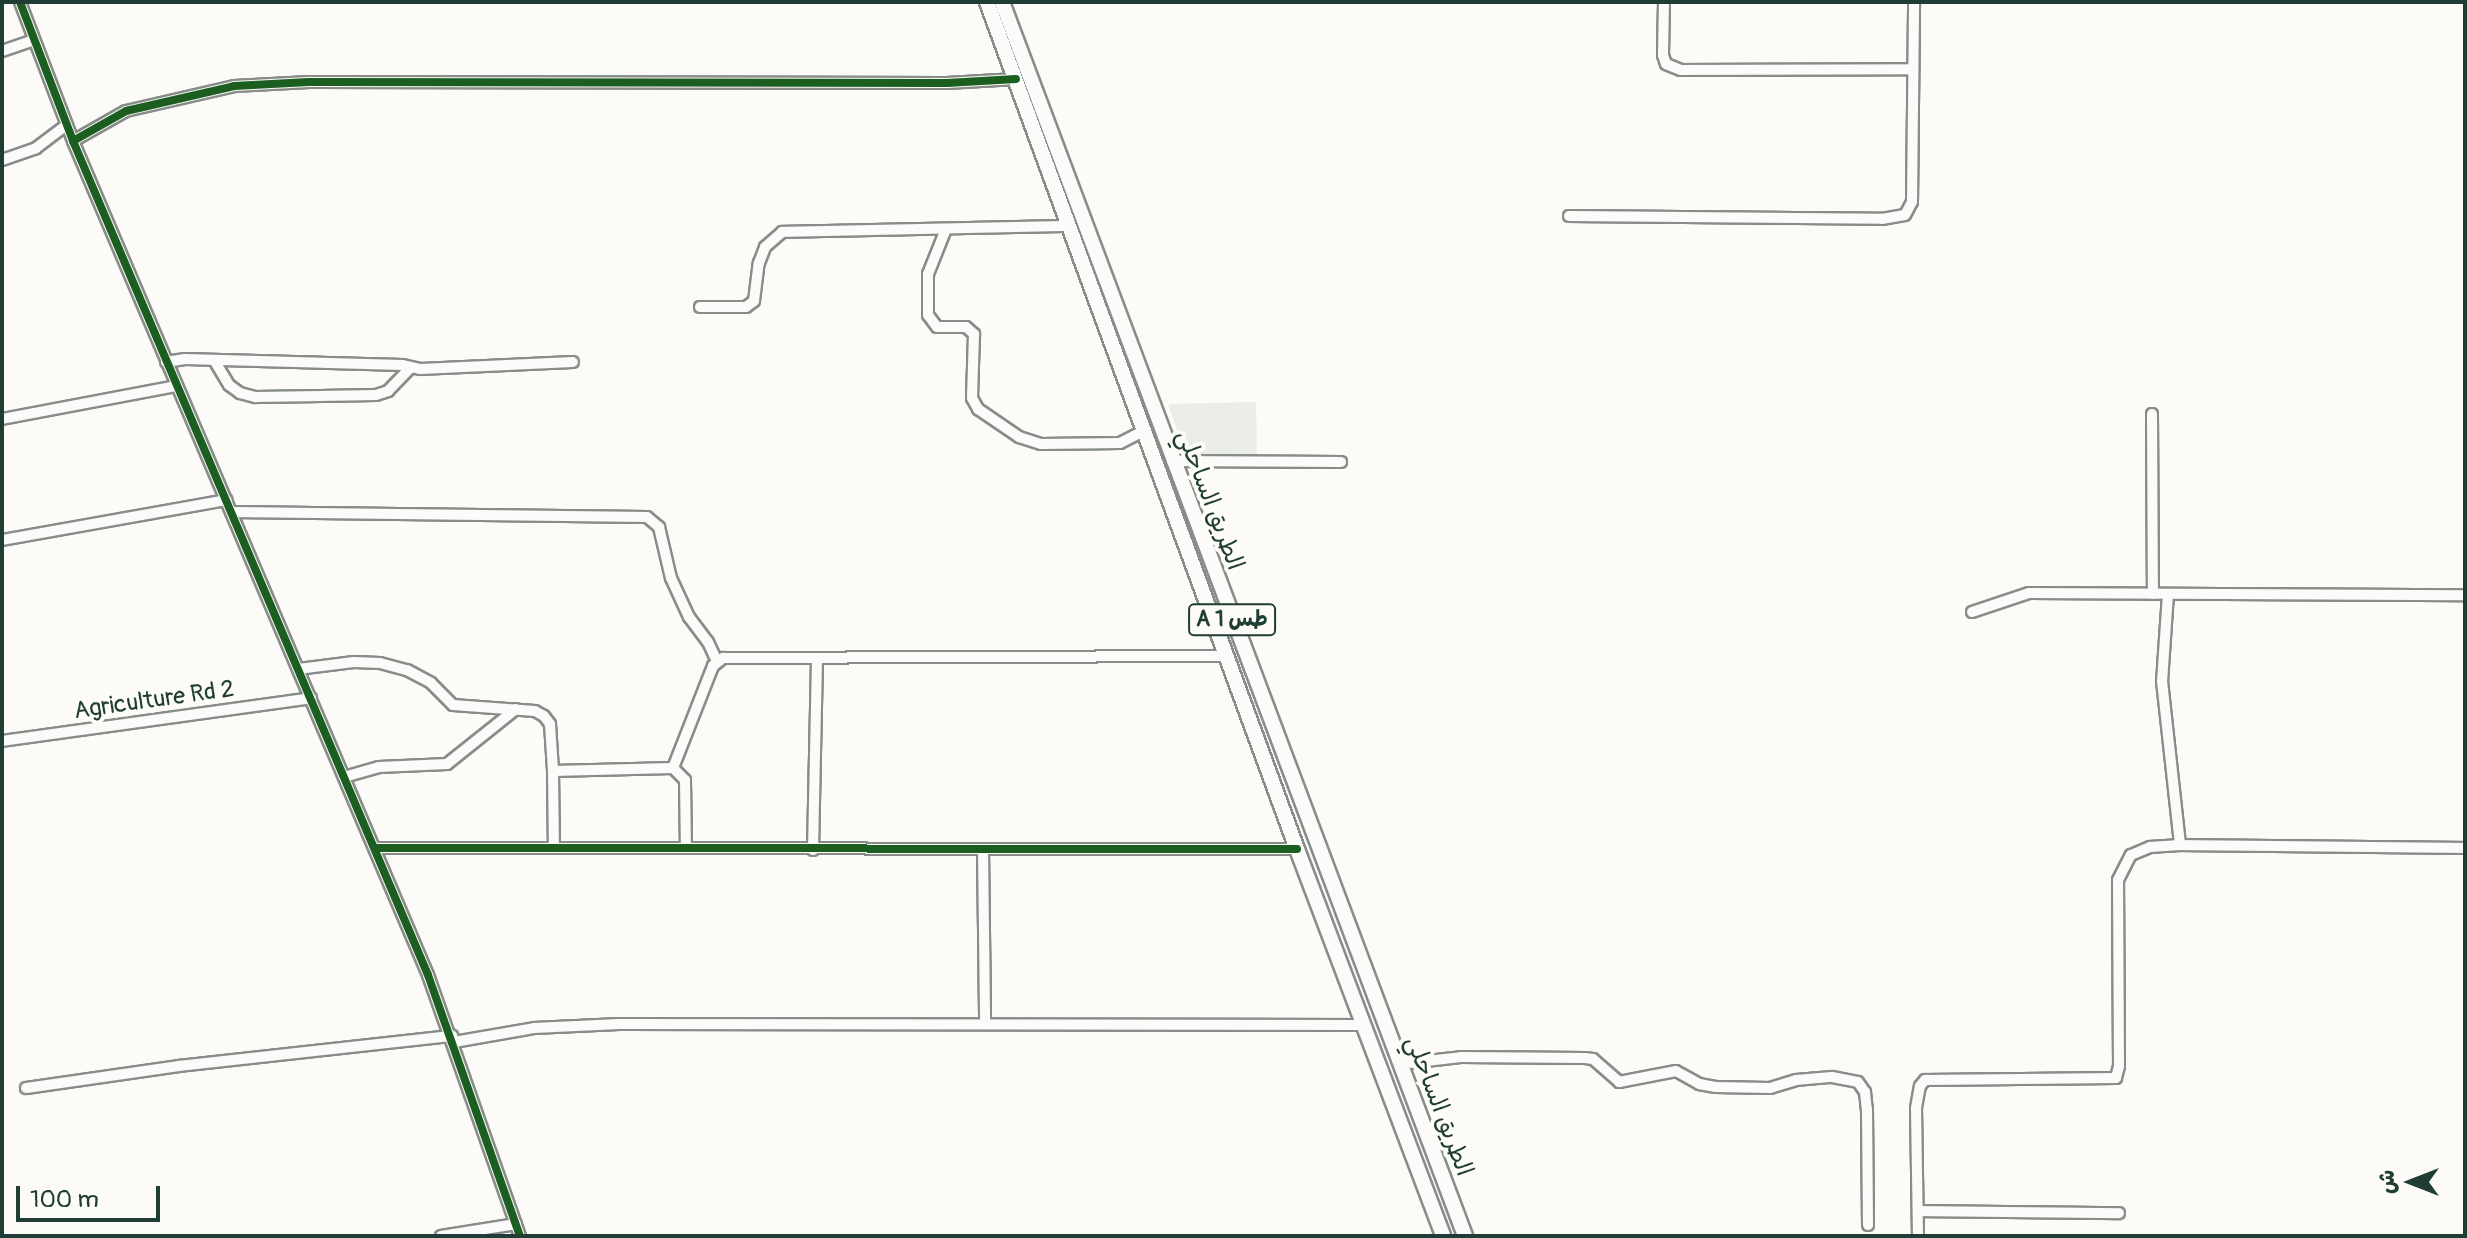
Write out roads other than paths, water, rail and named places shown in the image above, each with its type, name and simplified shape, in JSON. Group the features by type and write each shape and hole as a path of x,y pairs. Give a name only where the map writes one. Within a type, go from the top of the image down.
{"highway":[{"name":"الطريق الساحلي","path":"987,2 1297,849 1443,1236"},
{"name":"الطريق الساحلي","path":"1002,2 1465,1236"}],"street":[{"path":"20,2 66,125 375,848 453,1039 520,1236"},
{"path":"1664,2 1663,55 1666,64 1681,70 1913,69"},
{"path":"1569,216 1819,219 1905,215 1912,202 1914,2"},
{"path":"2,51 34,40"},
{"path":"73,141 126,111 234,86 309,82 947,83 1016,79"},
{"path":"2,160 36,148 66,125"},
{"path":"700,307 746,307 754,301 762,255 782,232 1070,226"},
{"path":"946,229 928,274 928,315 937,327 966,327 974,334 972,398 978,409 1019,437 1041,444 1120,443 1145,430"},
{"path":"166,362 214,360 411,367 573,362"},
{"path":"214,360 229,385 240,393 255,397 376,395 388,391 411,367"},
{"path":"2,419 176,386"},
{"path":"2152,414 2153,594"},
{"path":"1172,461 1341,462"},
{"path":"2,540 226,500"},
{"path":"232,512 647,517 659,527 671,578 689,617 708,642 717,661 673,768"},
{"path":"1972,612 2029,593 2465,595"},
{"path":"2168,594 2162,681 2180,845"},
{"path":"717,661 1228,656"},
{"path":"813,850 817,658"},
{"path":"298,669 380,663 407,670 431,683 453,705 516,709 544,716 550,724 554,848"},
{"name":"Agriculture Rd 2","path":"2,741 311,698"},
{"path":"344,777 379,767 447,764 516,709"},
{"path":"553,771 673,768 685,780 686,848"},
{"path":"1918,1236 1916,1108 1920,1086 1925,1080 2116,1078 2119,1066 2120,871 2139,850 2180,845 2465,848"},
{"path":"375,848 1297,849"},
{"path":"983,849 985,1024"},
{"path":"26,1088 166,1068 534,1028 605,1025 1365,1025"},
{"path":"1400,1064 1461,1057 1585,1058 1593,1059 1619,1082 1676,1071 1699,1084 1716,1087 1770,1088 1796,1080 1832,1077 1858,1082 1865,1092 1867,1110 1868,1225"},
{"path":"1918,1211 2119,1213"},
{"path":"441,1236 516,1224"}]}
